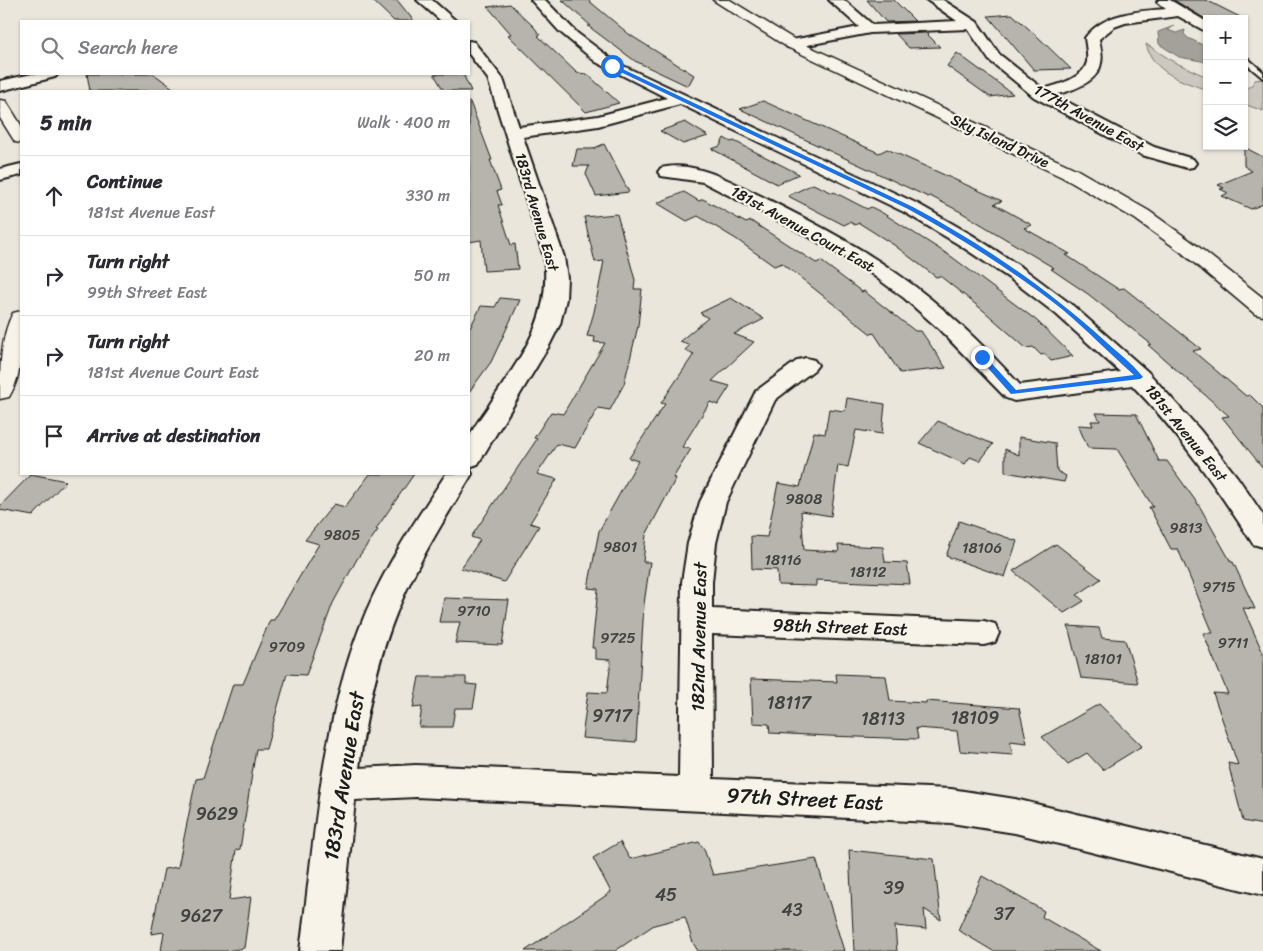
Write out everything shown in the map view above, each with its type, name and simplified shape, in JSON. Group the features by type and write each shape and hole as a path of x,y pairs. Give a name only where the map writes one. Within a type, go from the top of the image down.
{"street":[{"path":"424,0 448,20"},
{"name":"181st Avenue East","path":"538,0 559,25 597,56 619,69 910,208 949,229 1028,280 1066,310 1140,377 1204,450 1263,537"},
{"name":"Sky Island Drive","path":"720,0 792,44 1068,173 1142,215 1196,254 1263,309"},
{"path":"836,0 870,29"},
{"name":"177th Avenue East","path":"934,0 972,25 994,57 1040,94 1148,151 1187,163"},
{"path":"1162,0 1178,12 1203,26"},
{"path":"1040,94 1061,88 1085,74 1093,66 1092,38 1098,30 1123,20 1178,12"},
{"path":"792,44 870,29 972,25"},
{"name":"183rd Avenue East","path":"470,46 495,79 554,257 557,278 556,299 549,324 538,346 470,456"},
{"path":"0,86 46,75"},
{"path":"514,133 565,128 613,120 681,99"},
{"path":"1,109 20,137"},
{"path":"0,175 20,169"},
{"name":"181st Avenue Court East","path":"667,172 693,174 709,178 809,229 867,262 904,288 948,324 982,357 1014,393 1140,377"},
{"path":"0,391 20,321"},
{"name":"182nd Avenue East","path":"696,793 697,582 702,543 713,502 766,396 806,365"},
{"name":"183rd Avenue East","path":"320,951 347,732 356,693 374,632 397,577 458,475"},
{"name":"98th Street East","path":"697,621 984,633"},
{"name":"97th Street East","path":"340,785 416,781 951,806 1015,816 1263,877"}],"lane":[{"path":"1248,60 1263,76"}],"shaded area":[{"path":"1174,26 1168,30 1176,33 1185,30 1184,34 1188,38 1203,45 1203,61 1179,57 1159,44 1158,32"},
{"path":"1146,44 1174,62 1203,75 1203,88 1179,79 1162,69 1150,54"},
{"path":"1263,79 1263,111 1248,105 1248,87 1255,80"}],"building":[{"path":"372,0 397,0 413,20 393,20"},
{"path":"562,0 588,0 630,35 694,75 688,86 635,61 588,26 591,26"},
{"path":"867,0 894,0 915,21 886,22"},
{"path":"1174,0 1206,0 1236,15 1203,15 1203,18"},
{"path":"510,4 534,27 540,35 538,36 577,73 587,74 619,103 586,112 508,35 511,34 488,7"},
{"path":"1012,14 1071,69 1034,70 988,16"},
{"path":"926,33 940,47 909,48 896,34"},
{"path":"957,53 1013,94 990,97 947,66"},
{"path":"87,75 155,75 176,90 90,90"},
{"path":"435,75 463,75 471,91 470,90 443,90"},
{"path":"763,101 879,153 887,149 1002,201 994,204 1032,225 1024,228 1070,254 1066,255 1118,289 1124,288 1201,349 1193,351 1246,396 1250,395 1263,408 1263,468 1222,417 1229,416 1148,345 1151,344 1088,294 1051,269 1054,268 959,211 930,196 928,197 740,109"},
{"path":"470,102 501,190 497,191 502,205 498,205 511,245 515,244 518,269 484,271 481,240 470,242"},
{"path":"685,122 708,136 683,144 660,131"},
{"path":"724,138 731,142 734,141 799,174 777,184 712,149 720,146"},
{"path":"604,144 629,192 596,196 586,174 589,166 573,166 577,149 592,149"},
{"path":"1248,149 1263,157 1263,204 1251,209 1222,196 1228,193 1220,189 1224,188 1218,185 1252,171 1244,166 1244,150"},
{"path":"813,184 834,192 867,209 871,207 881,212 952,257 1036,320 1073,356 1051,361 1045,354 1041,355 1033,347 1026,348 940,276 936,277 894,245 859,223 855,225 850,222 844,225 788,196"},
{"path":"684,192 699,201 703,199 746,223 751,221 816,263 821,261 862,292 864,291 915,331 921,331 946,368 900,373 874,333 871,334 782,263 774,266 736,239 698,216 687,221 657,203"},
{"path":"617,214 635,280 634,289 642,289 638,326 624,384 610,410 598,408 575,448 557,444 537,474 557,479 530,523 539,526 504,582 461,568 480,540 471,537 537,439 534,438 551,412 563,414 605,343 594,342 595,337 587,336 594,312 604,261 595,262 584,217"},
{"path":"500,298 520,300 491,362 470,391 470,328 481,306 495,307"},
{"path":"731,298 764,319 734,334 754,342 712,381 730,386 718,405 710,402 682,447 691,449 673,478 676,478 646,535 643,562 650,562 644,604 636,742 582,738 588,692 607,693 611,660 595,659 595,648 592,648 598,589 588,588 599,531 638,461 629,458 665,404 661,403 694,354 685,350 690,345 680,341 708,318 700,313"},
{"path":"847,398 885,404 882,434 856,430 848,467 838,465 831,516 801,511 804,550 839,552 838,545 883,547 885,562 907,563 910,584 816,580 816,586 778,585 777,570 752,569 751,536 767,537 778,483 800,487 814,432 825,434 829,409 845,411"},
{"path":"1096,413 1136,414 1159,461 1167,461 1200,507 1231,562 1233,562 1255,609 1243,608 1263,653 1263,825 1243,821 1228,763 1238,765 1213,693 1228,694 1203,633 1213,633 1178,549 1171,549 1149,507 1153,507 1117,449 1088,448 1078,425 1093,426 1091,421 1100,421"},
{"path":"938,421 993,444 980,461 970,457 965,464 919,443"},
{"path":"1019,437 1055,443 1057,471 1066,476 1064,482 1005,472 1005,449 1019,455"},
{"path":"30,475 66,481 33,516 0,510 0,506"},
{"path":"369,475 413,475 357,559 333,603 306,675 287,674 266,749 256,749 240,849 236,850 229,900 251,897 244,948 226,951 161,951 164,932 151,934 164,869 178,867 196,779 203,778 233,684 243,684 270,620 274,620 319,544 305,540 334,504 345,507"},
{"path":"959,521 1017,541 1005,577 946,556"},
{"path":"1056,544 1101,579 1077,595 1084,601 1064,613 1013,571"},
{"path":"444,598 509,600 502,645 455,643 460,622 439,622"},
{"path":"1068,626 1099,628 1102,638 1125,640 1138,683 1081,678"},
{"path":"836,674 886,676 890,701 926,703 926,701 1019,708 1027,743 1010,741 1013,755 960,751 957,731 916,728 918,739 828,736 770,733 769,724 753,723 751,679 837,682"},
{"path":"419,677 466,677 466,684 477,685 473,708 455,708 452,727 419,727 422,707 413,708"},
{"path":"1099,704 1142,746 1103,770 1087,753 1068,764 1042,737"},
{"path":"620,842 630,859 699,842 704,849 713,875 816,859 844,951 698,951 693,943 685,917 654,925 615,951 525,951 611,892 593,858"},
{"path":"849,850 934,859 941,920 924,909 926,929 895,926 897,951 854,951"},
{"path":"982,876 1044,911 1042,917 1101,951 993,951 958,930"}],"route":[{"path":"612,66 910,208 949,229 1028,280 1101,340 1140,377 1014,393 982,357"}]}
